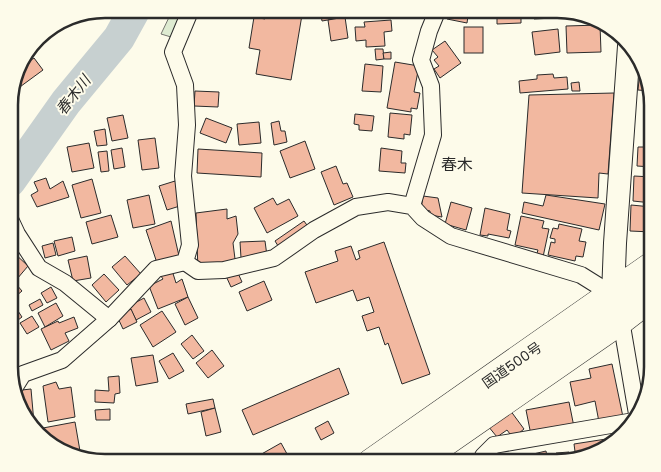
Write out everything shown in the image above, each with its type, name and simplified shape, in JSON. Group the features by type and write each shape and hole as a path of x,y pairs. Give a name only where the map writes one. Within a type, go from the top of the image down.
{"highway":[{"name":"国道500号","path":"384,454 643,272"},
{"name":"国道500号","path":"428,454 643,303"}],"street":[{"path":"185,262 190,245 183,176 187,125 186,93 173,52 187,18"},
{"path":"412,206 433,135 431,86 421,60 428,31 434,18"},
{"path":"628,55 613,294 621,320 635,404"},
{"path":"19,381 23,374 62,360 109,319 156,269 185,262 198,271 224,270 274,258 314,230 356,207 388,202 412,206 422,218 451,236 581,275 613,294"},
{"path":"18,236 39,268 65,283 109,319"},
{"path":"485,454 494,445 622,424"}],"green space":[{"path":"169,18 190,18 181,40 161,34"}],"building":[{"path":"254,18 301,18 291,80 256,74 260,50 249,48"},
{"path":"322,18 339,18 322,21"},
{"path":"345,18 348,38 331,41 328,20"},
{"path":"447,18 468,18 467,23"},
{"path":"497,18 521,18 521,23 497,24"},
{"path":"391,20 392,31 384,32 385,46 366,47 366,40 356,41 355,27 365,27 364,22"},
{"path":"592,25 600,29 601,52 567,53 566,26"},
{"path":"464,27 483,27 483,53 464,53"},
{"path":"558,29 560,52 535,55 532,32"},
{"path":"445,41 461,63 440,78 434,69 439,66 434,60 438,57 432,50"},
{"path":"375,49 383,49 384,59 376,60"},
{"path":"391,52 391,59 384,59 383,53"},
{"path":"34,58 43,70 19,87 22,77 29,62"},
{"path":"395,62 419,66 414,92 420,93 417,109 411,108 411,112 387,108"},
{"path":"365,64 383,66 381,92 362,91"},
{"path":"553,74 554,78 567,77 568,89 520,93 519,81 537,79 537,75"},
{"path":"639,78 642,90 638,90"},
{"path":"579,82 580,91 572,91 571,83"},
{"path":"195,91 219,92 218,107 194,106"},
{"path":"614,93 608,174 599,173 598,198 522,193 529,95"},
{"path":"390,113 412,115 410,135 404,134 404,139 388,137"},
{"path":"355,114 374,116 372,131 359,130 359,125 354,124"},
{"path":"123,115 128,138 112,141 107,118"},
{"path":"206,118 232,128 226,143 200,133"},
{"path":"279,121 281,131 285,131 287,142 274,145 271,123"},
{"path":"259,122 261,143 239,145 237,124"},
{"path":"105,129 107,145 97,146 94,131"},
{"path":"155,138 159,168 142,170 138,140"},
{"path":"305,141 315,169 290,178 280,151"},
{"path":"89,143 94,168 72,172 67,147"},
{"path":"638,147 643,147 643,166 637,166"},
{"path":"122,148 125,167 114,169 111,150"},
{"path":"381,148 402,151 401,163 406,163 405,173 379,171"},
{"path":"198,149 262,153 261,177 197,173"},
{"path":"107,151 109,171 101,172 98,152"},
{"path":"336,166 343,184 347,183 353,197 334,205 321,172"},
{"path":"634,176 643,176 643,202 633,201"},
{"path":"46,178 50,189 63,181 69,197 37,207 31,195 38,191 34,182"},
{"path":"92,179 101,213 81,218 72,185"},
{"path":"175,181 183,205 167,210 159,186"},
{"path":"149,195 155,224 133,228 127,200"},
{"path":"546,195 605,204 599,230 522,213 524,202 543,206"},
{"path":"423,196 438,198 442,217 430,215 430,211 421,209"},
{"path":"273,198 277,205 289,199 298,216 267,233 254,208"},
{"path":"451,202 472,208 466,230 445,224"},
{"path":"631,205 643,206 643,232 630,231"},
{"path":"485,208 510,214 507,230 511,231 509,238 488,234 488,236 480,235"},
{"path":"227,209 227,219 236,216 238,234 233,243 236,267 198,271 196,213"},
{"path":"111,215 118,237 92,244 86,222"},
{"path":"521,216 544,221 542,228 549,229 543,257 536,256 538,250 515,245"},
{"path":"171,221 179,256 157,263 146,230"},
{"path":"304,221 309,228 280,249 275,241"},
{"path":"559,224 582,229 579,241 586,242 583,257 576,256 575,261 548,255 551,242 555,243 555,239 550,238 553,228 558,229"},
{"path":"72,237 75,251 58,256 54,241"},
{"path":"265,241 267,256 241,258 240,242"},
{"path":"384,242 430,374 402,384 388,343 385,345 379,327 367,331 362,316 374,312 369,297 357,301 353,290 316,303 305,272 338,261 335,251 351,246 356,260 360,258 358,251"},
{"path":"53,243 56,255 45,258 42,246"},
{"path":"87,256 91,278 73,281 68,260"},
{"path":"125,256 141,274 127,285 112,267"},
{"path":"18,257 28,266 18,278"},
{"path":"170,264 176,283 182,279 188,297 158,309 149,286 163,279 156,269"},
{"path":"237,271 242,282 231,287 226,276"},
{"path":"104,274 119,290 106,302 92,285"},
{"path":"264,281 272,300 247,311 239,292"},
{"path":"18,286 22,291 18,294"},
{"path":"51,287 57,298 47,303 41,293"},
{"path":"188,297 198,318 185,325 175,304"},
{"path":"144,298 151,312 136,320 129,306"},
{"path":"40,299 43,305 32,311 29,305"},
{"path":"56,303 63,316 45,327 38,313"},
{"path":"131,309 137,322 123,329 117,316"},
{"path":"18,311 22,317 18,320"},
{"path":"162,311 176,332 153,347 140,325"},
{"path":"32,316 39,327 27,334 20,323"},
{"path":"74,317 78,328 65,333 69,341 51,350 41,329 58,321 59,323"},
{"path":"192,335 204,351 193,359 181,344"},
{"path":"212,350 224,366 208,378 196,363"},
{"path":"173,353 184,371 169,379 159,361"},
{"path":"153,355 158,382 136,386 131,358"},
{"path":"612,364 623,417 599,422 595,401 575,406 570,382 591,378 589,369"},
{"path":"339,368 349,394 253,435 242,410"},
{"path":"119,376 120,393 115,394 114,403 95,402 95,390 109,391 108,377"},
{"path":"56,382 59,389 71,387 75,417 48,422 43,386"},
{"path":"31,389 33,417 24,401 20,390"},
{"path":"213,399 215,408 188,414 186,404"},
{"path":"569,402 574,427 531,435 526,410"},
{"path":"215,408 221,432 206,436 201,412"},
{"path":"110,409 110,420 96,420 95,410"},
{"path":"510,410 524,429 513,438 507,430 497,437 488,426"},
{"path":"328,421 334,433 321,440 315,428"},
{"path":"75,422 80,451 66,445 43,428"},
{"path":"606,439 575,452 574,444"},
{"path":"281,443 287,454 262,454"},
{"path":"546,451 546,454 533,454"}],"waterway":[{"name":"春木川","path":"18,170 66,102 119,38 130,18"}],"district":[{"name":"春木","path":"457,164"}]}
